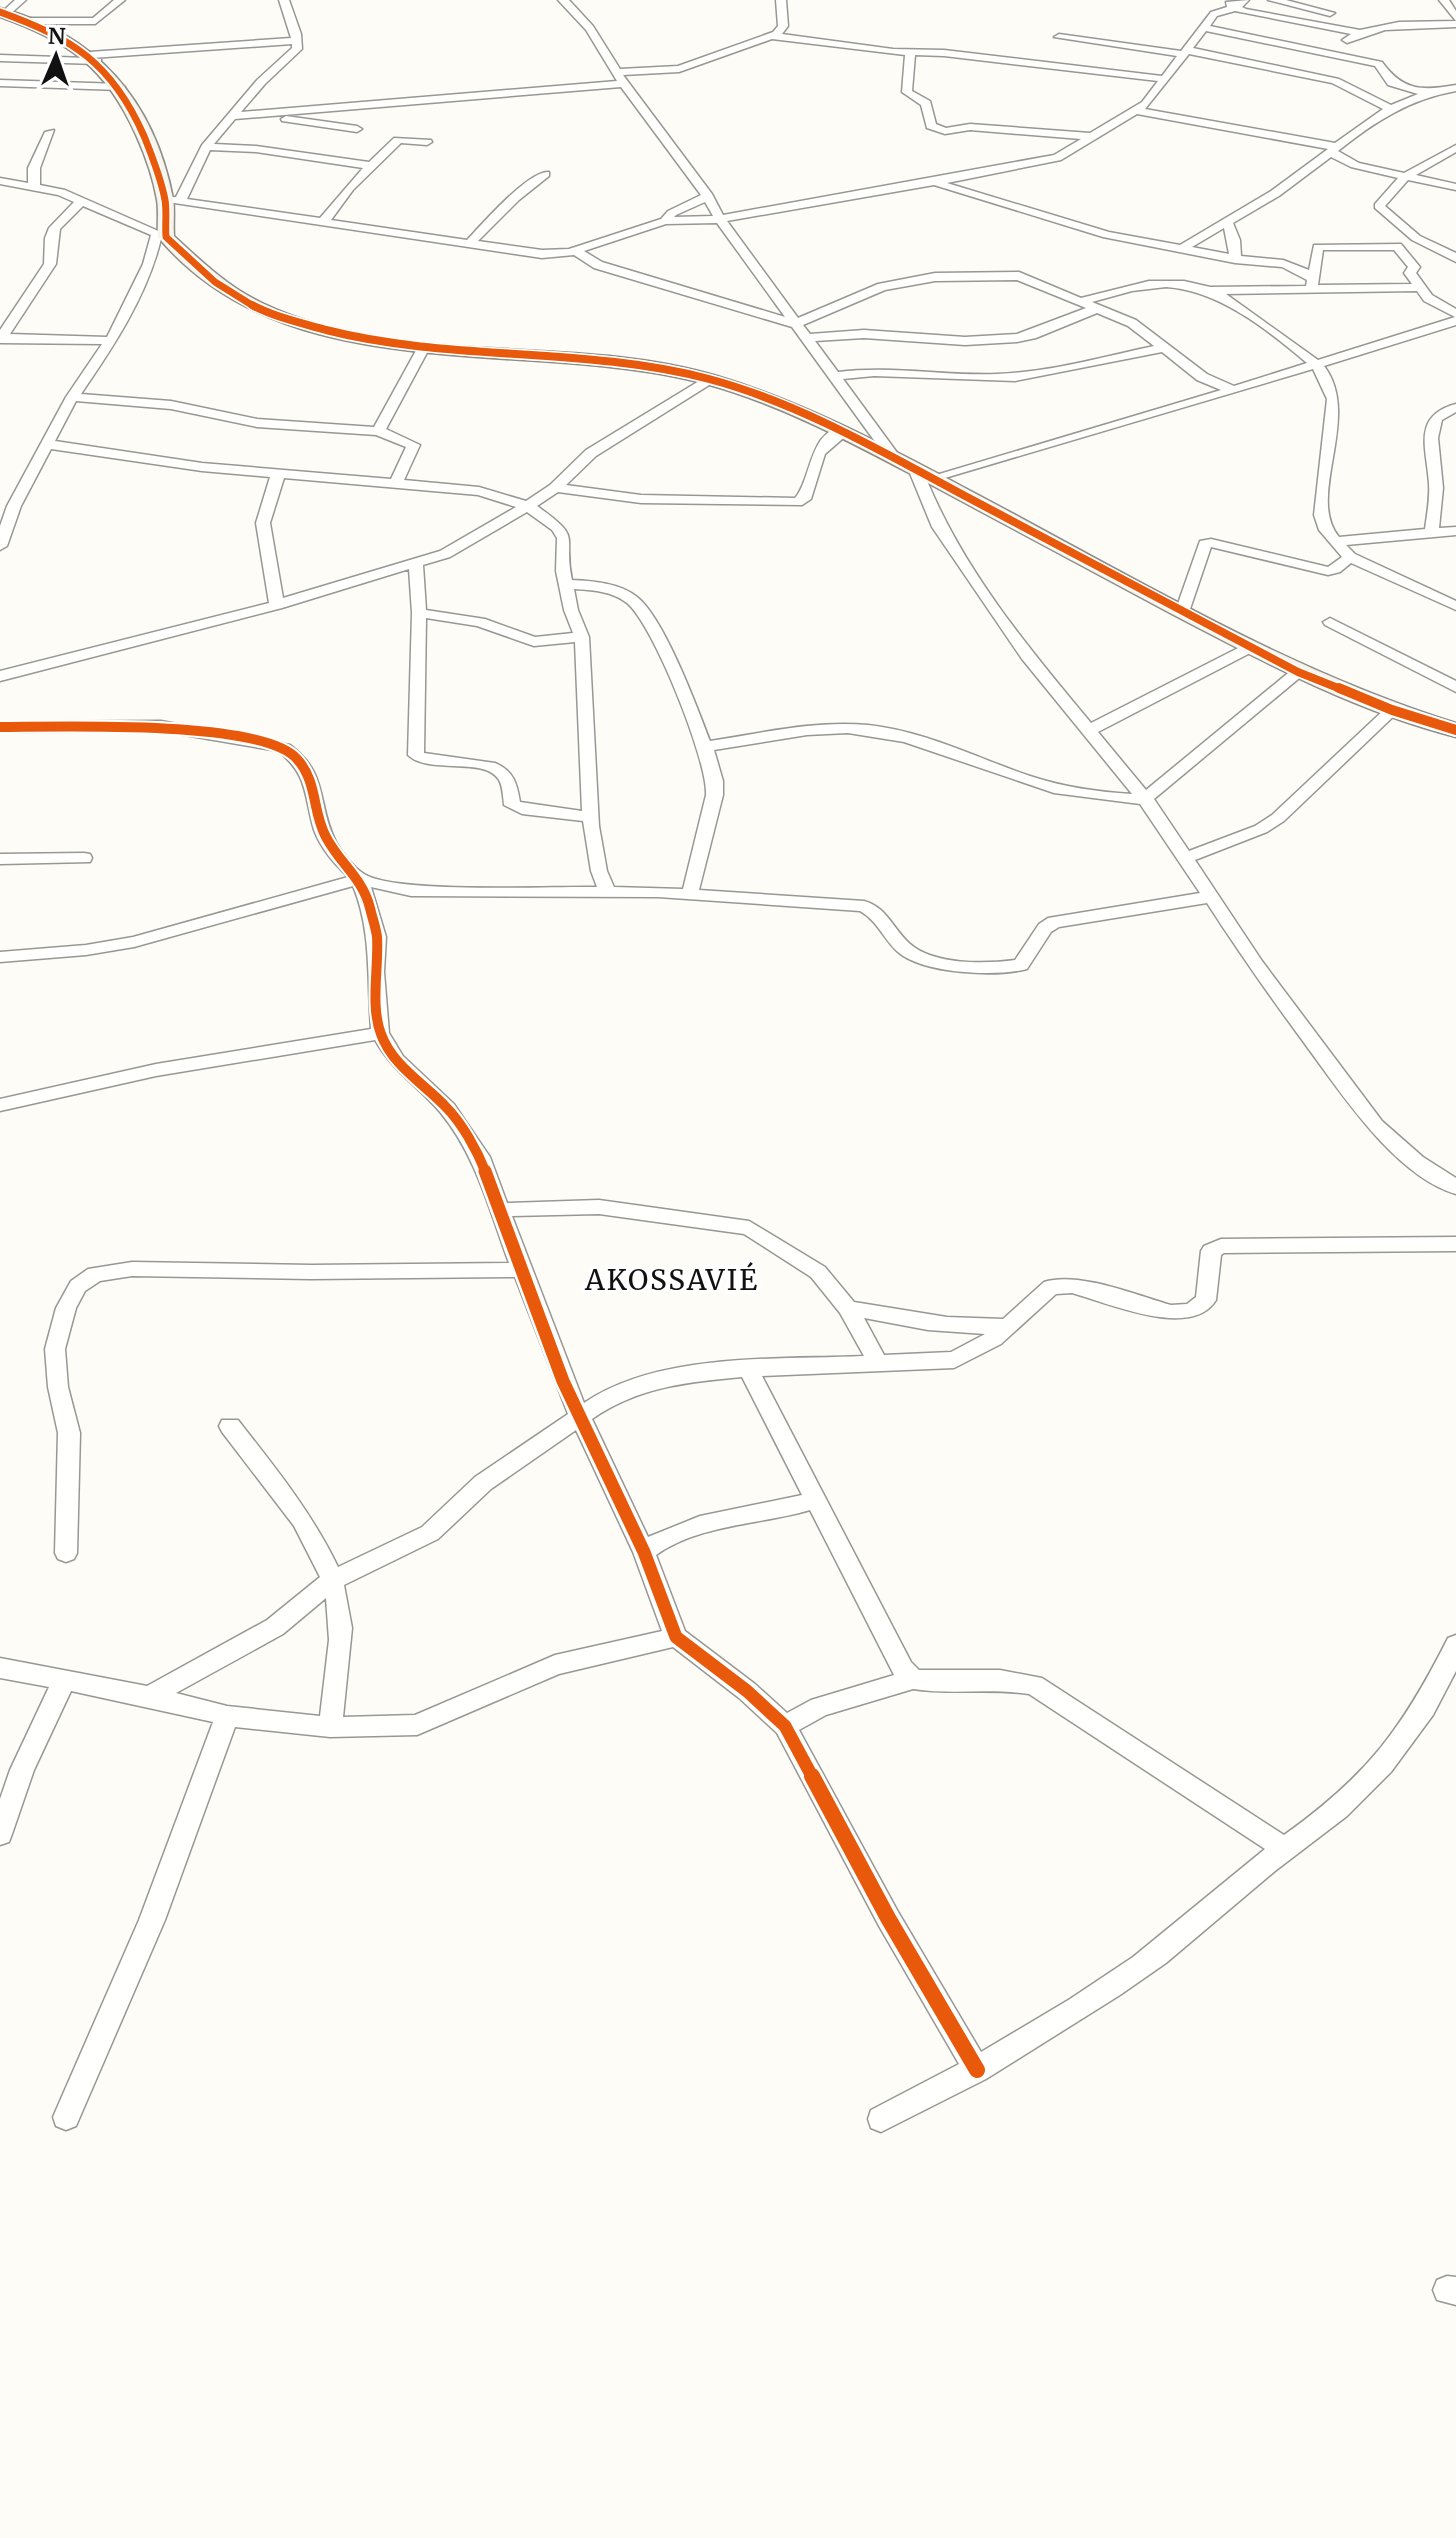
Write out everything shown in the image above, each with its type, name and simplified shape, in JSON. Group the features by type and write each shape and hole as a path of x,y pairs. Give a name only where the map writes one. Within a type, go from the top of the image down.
{"street":[{"path":"2,13 21,0"},
{"path":"25,21 95,21 120,0"},
{"path":"0,546 4,520 36,468 72,397 111,341 149,264 172,200 225,122 234,116 261,82 292,55 297,41 284,0"},
{"path":"563,0 586,23 624,84 708,196 720,219 894,458"},
{"path":"617,72 679,69 772,36 783,26 781,0"},
{"path":"1222,0 1234,8 1358,32 1456,24"},
{"path":"172,200 542,254 576,251 665,221 720,219 1057,158 1089,136 1138,111 1214,14 1234,8 1244,0"},
{"path":"1273,0 1330,13"},
{"path":"1444,0 1456,18"},
{"path":"2,13 63,38 93,58 120,87 172,200"},
{"path":"1202,27 1378,64 1392,83 1427,93"},
{"path":"1328,53 1358,32"},
{"path":"772,36 1163,79"},
{"path":"1059,37 1184,52 1335,81 1389,108"},
{"path":"0,58 93,58 297,41"},
{"path":"910,52 907,92 926,103 931,126 938,130 970,127 1089,136"},
{"path":"0,83 120,87"},
{"path":"234,116 624,84"},
{"path":"1183,248 1226,220 1255,207 1389,108 1427,93 1456,88"},
{"path":"1138,111 1335,150 1344,161 1456,187"},
{"path":"270,114 301,122 357,129"},
{"path":"34,185 34,168 50,132"},
{"path":"323,222 349,188 398,140 427,142"},
{"path":"206,147 256,149 373,166"},
{"path":"1456,148 1406,176 1379,206 1416,238 1456,260"},
{"path":"470,243 515,198 545,174"},
{"path":"0,181 34,185 161,235 215,282 256,307 304,324 359,338 424,347 620,362 709,379 843,431 1298,672 1392,710 1456,730"},
{"path":"935,182 1107,235 1235,259 1283,264 1299,269 1312,283"},
{"path":"665,221 672,213 708,196"},
{"path":"1,337 50,264 51,238 55,228 81,201"},
{"path":"1226,220 1234,240 1235,259"},
{"path":"1312,283 1316,250 1325,245 1397,246 1426,265"},
{"path":"576,251 598,265 795,324 882,287 935,277 1019,276 1132,323 1202,377 1233,390"},
{"path":"1456,260 1426,265 1410,273 1418,287 1454,319 1456,338"},
{"path":"1207,291 1312,283 1418,287"},
{"path":"1083,301 1121,287 1188,287 1207,291 1317,363 1331,383 1333,399 1321,515 1326,530 1350,557 1456,606"},
{"path":"806,338 864,334 927,340 1017,338 1098,308"},
{"path":"923,476 1233,390 1454,319"},
{"path":"1,337 111,341"},
{"path":"378,431 424,347"},
{"path":"834,376 909,373 996,378 1073,368 1163,348"},
{"path":"0,676 277,605 445,554 528,506 555,488 591,453 709,379"},
{"path":"72,397 171,405 257,423 378,431 413,445 397,482"},
{"path":"1432,532 1437,485 1430,437 1435,419 1448,409 1456,408"},
{"path":"555,488 641,499 797,502 804,499 808,490 819,448 843,431"},
{"path":"49,444 161,459 188,466 479,491 528,506 557,527 564,538 563,571 571,610 582,637 591,817 599,871 607,891"},
{"path":"36,468 100,453"},
{"path":"277,605 263,523 278,474"},
{"path":"923,476 939,527 1027,656 1144,799 1256,965 1375,1126 1416,1162 1456,1187"},
{"path":"1339,546 1341,541 1360,537 1456,531"},
{"path":"1182,612 1205,544 1328,571 1350,557"},
{"path":"416,563 419,613 416,755 424,759 491,766 502,772 508,782 512,805 522,809 591,817"},
{"path":"566,584 605,589 638,605 706,746 715,779 712,812 690,894"},
{"path":"419,613 480,622 534,642 582,637"},
{"path":"1330,622 1456,687"},
{"path":"1088,731 1249,648"},
{"path":"706,746 835,728 871,730 910,738 1054,788 1100,797 1144,799 1298,672"},
{"path":"1185,858 1261,829 1278,818 1392,710"},
{"path":"0,727 161,726 284,748 296,757 310,776 323,832 334,853 359,879 377,937 375,972 380,1033 396,1060 447,1108 480,1157 520,1270 579,1417 644,1552 676,1637 747,1691 785,1726 888,1918 977,2070"},
{"path":"0,859 84,858"},
{"path":"0,957 74,952 134,942 359,879 411,891 607,891 864,906 886,920 906,951 929,961 1007,968 1021,965 1045,928 1054,922 1211,897"},
{"path":"0,1105 156,1070 380,1033"},
{"path":"500,1210 599,1207 743,1227 818,1272 848,1308 878,1363"},
{"path":"149,1696 275,1627 331,1581 430,1533 483,1483 607,1398 645,1383 679,1375 748,1369 954,1360 994,1339 1051,1287 1072,1286 1171,1312 1192,1311 1206,1300 1211,1251 1221,1246 1456,1244"},
{"path":"66,1553 69,1433 58,1387 55,1349 66,1308 78,1286 95,1274 132,1269 311,1272 520,1270"},
{"path":"848,1308 944,1326 971,1329 1007,1326"},
{"path":"748,1369 903,1669 913,1679"},
{"path":"230,1426 288,1500 315,1545 337,1593 341,1630 330,1727"},
{"path":"644,1552 661,1538 696,1524 764,1514 816,1500"},
{"path":"0,1668 65,1678 227,1716 330,1727 417,1725 555,1665 676,1637"},
{"path":"881,2119 977,2070 1067,2017 1145,1963 1373,1777 1431,1695 1456,1645"},
{"path":"0,1834 22,1770 65,1678"},
{"path":"785,1726 819,1707 913,1679 932,1682 1012,1681 1034,1685 1285,1849"},
{"path":"66,2117 152,1920 227,1716"}],"cycle path":[{"path":"0,12 68,41 102,67 129,105 152,155 165,200 166,237 215,282 256,307 304,324 359,338 424,347 620,362 709,379 742,390 843,431 1298,672 1392,710 1456,730"},
{"path":"0,727 161,726 251,740 284,748 296,757 310,776 323,832 334,853 359,879 369,904 377,937 375,972 380,1033 396,1060 447,1108 480,1157 563,1381 644,1552 676,1637 747,1691 785,1726 888,1918 977,2070"}],"district":[{"name":"AKOSSAVIÉ","path":"672,1280"}]}
